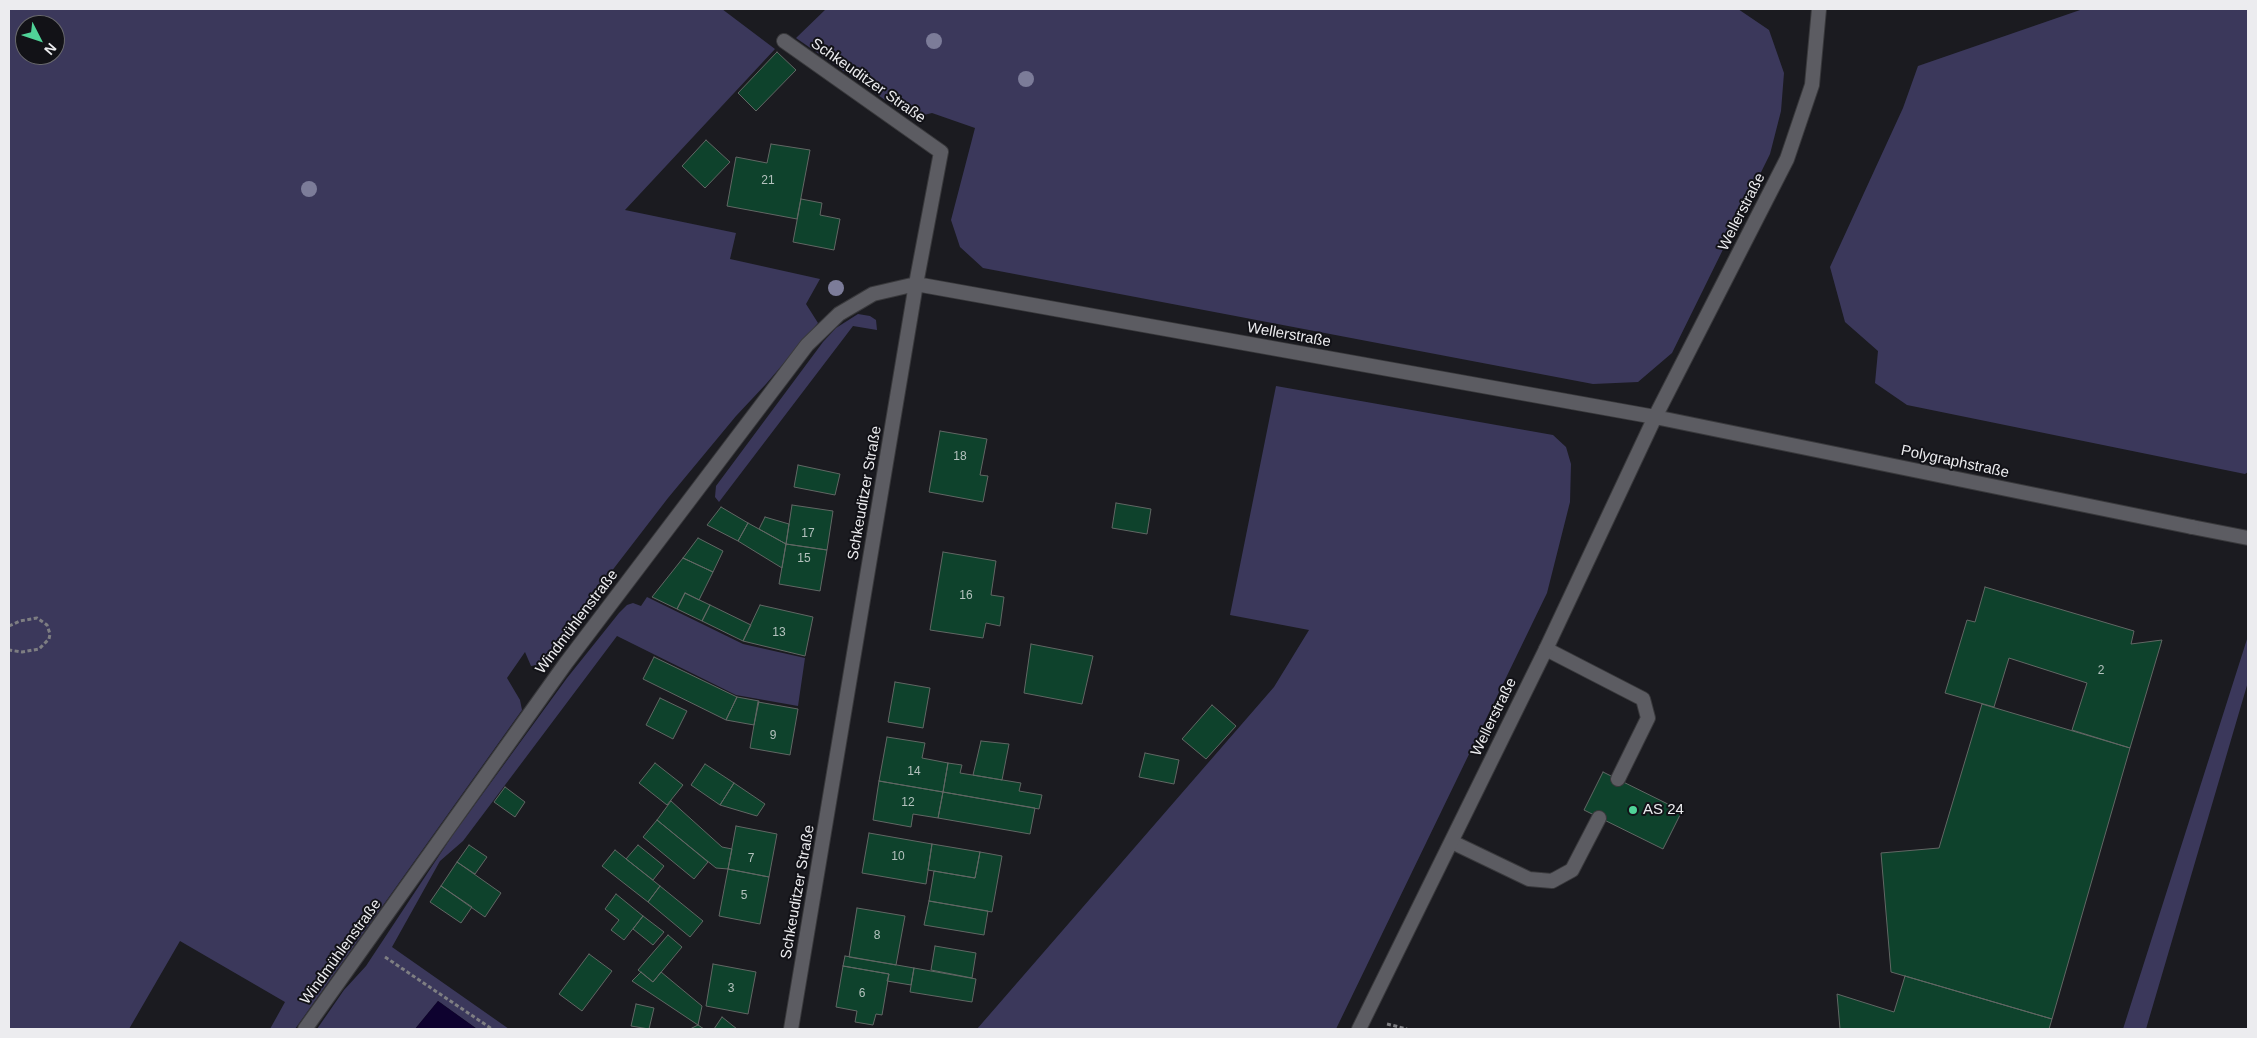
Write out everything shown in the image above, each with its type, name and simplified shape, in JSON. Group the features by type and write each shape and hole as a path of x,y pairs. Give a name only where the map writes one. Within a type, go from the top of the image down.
{"street":[{"name":"Wellerstraße","path":"1359,1029 1546,649 1655,418 1787,160 1812,85 1818,9"},
{"name":"Schkeuditzer Straße","path":"784,41 941,152 916,284 791,1029"},
{"name":"Wellerstraße","path":"916,284 1655,418"},
{"name":"Windmühlenstraße","path":"305,1029 566,663 807,345 839,314 873,294 916,284"},
{"name":"Polygraphstraße","path":"1655,418 2248,538"},
{"path":"1546,649 1643,699 1648,718 1618,779"},
{"path":"1452,842 1529,879 1552,881 1572,870 1599,818"}],"path":[{"path":"9,626 20,621 37,618 47,624 50,634 49,638 39,649 22,652 9,650"},
{"path":"366,944 492,1029"}],"shaded area":[{"path":"9,9 722,9 775,49 625,210 736,233 730,259 820,279 806,304 818,323 736,416 668,498 544,659 537,665 531,666 525,652 507,678 520,700 522,710 295,1029 270,1029 285,1002 180,941 129,1029 9,1029"},
{"path":"826,9 1738,9 1769,30 1784,73 1781,111 1770,154 1672,353 1638,382 1593,384 983,268 960,247 951,220 975,128 932,113 911,118 796,38"},
{"path":"2083,9 2248,9 2248,472 2245,474 1907,405 1875,383 1878,351 1845,322 1830,267 1903,108 1918,66"},
{"path":"858,314 870,316 876,320 877,330 853,326 719,502 715,497 716,486 823,342 836,328"},
{"path":"1276,386 1553,435 1566,447 1571,464 1570,502 1547,593 1336,1029 977,1029 1274,687 1309,630 1230,615"},
{"path":"647,597 743,644 805,658 798,706 736,695 617,636 463,841 440,861 392,947 509,1029 477,1029 438,1001 415,1029 317,1029 344,990 366,966 452,836 567,678 619,613 627,605 633,603 641,606"},
{"path":"2248,636 2248,682 2146,1029 2123,1029"},
{"path":"438,1001 477,1029 415,1029"}],"building":[{"path":"777,52 796,70 756,111 738,93"},
{"path":"706,140 730,162 705,188 682,166"},
{"path":"771,144 810,150 797,219 727,206 736,157 767,163"},
{"path":"801,199 822,203 820,215 840,219 834,250 793,242"},
{"path":"940,431 987,439 980,475 988,476 983,502 929,492"},
{"path":"798,465 840,474 835,495 794,487"},
{"path":"1116,503 1151,509 1147,534 1112,528"},
{"path":"792,505 833,511 827,550 786,544"},
{"path":"721,507 748,523 738,541 707,525"},
{"path":"765,517 789,524 786,544 759,529"},
{"path":"748,523 786,544 782,568 738,541"},
{"path":"698,538 723,551 713,572 683,558"},
{"path":"786,544 827,550 820,591 779,584"},
{"path":"943,552 996,561 991,595 1004,597 1000,626 986,623 983,638 930,630"},
{"path":"683,558 713,572 699,600 685,593 677,609 652,597"},
{"path":"1985,587 2134,631 2131,644 2162,640 2130,748 2072,730 2087,683 2009,658 1994,707 1945,693 1967,620 1975,622"},
{"path":"685,593 710,605 702,621 677,609"},
{"path":"710,605 751,625 743,641 702,621"},
{"path":"760,605 813,617 805,656 743,641"},
{"path":"1031,644 1093,656 1082,704 1024,693"},
{"path":"654,657 737,697 726,720 643,679"},
{"path":"895,682 930,688 923,728 888,722"},
{"path":"737,697 759,701 754,725 726,720"},
{"path":"660,698 687,711 673,739 646,725"},
{"path":"758,702 798,709 790,755 750,748"},
{"path":"1982,704 2130,748 2052,1019 1891,972 1881,853 1939,848"},
{"path":"1212,705 1236,726 1206,759 1182,739"},
{"path":"887,737 925,743 922,758 948,763 943,792 879,781"},
{"path":"981,741 1009,744 1002,780 973,775"},
{"path":"1145,753 1179,760 1174,784 1139,777"},
{"path":"655,763 683,785 667,805 639,783"},
{"path":"948,763 962,765 960,773 1021,783 1019,791 1042,795 1039,809 943,792"},
{"path":"705,764 734,783 720,805 691,785"},
{"path":"1603,772 1682,811 1663,849 1584,810"},
{"path":"879,781 943,792 938,818 913,814 911,827 873,820"},
{"path":"734,783 765,804 757,816 720,805"},
{"path":"505,787 525,802 515,817 494,802"},
{"path":"943,792 1035,808 1030,834 938,818"},
{"path":"671,801 722,847 732,849 728,869 716,868 657,820"},
{"path":"657,820 708,862 694,879 643,837"},
{"path":"736,826 777,834 769,877 728,869"},
{"path":"869,833 932,844 926,884 862,873"},
{"path":"932,844 980,852 975,878 928,870"},
{"path":"469,845 487,857 475,874 457,862"},
{"path":"638,845 664,866 653,880 626,859"},
{"path":"615,850 660,886 648,902 602,866"},
{"path":"980,852 1002,856 992,912 929,901 934,871 975,878"},
{"path":"457,862 501,893 485,917 441,886"},
{"path":"728,869 769,877 760,924 719,916"},
{"path":"441,886 472,907 461,923 430,902"},
{"path":"660,886 703,921 690,937 648,902"},
{"path":"616,894 643,916 624,940 611,930 619,920 605,909"},
{"path":"929,901 988,911 984,935 924,925"},
{"path":"857,908 905,916 896,965 849,957"},
{"path":"643,916 664,932 653,945 633,929"},
{"path":"668,935 682,947 653,982 638,970"},
{"path":"935,946 976,953 972,978 931,970"},
{"path":"589,954 612,971 582,1011 559,994"},
{"path":"845,956 914,968 911,985 887,981 889,974 843,966"},
{"path":"713,964 756,972 748,1014 706,1006"},
{"path":"843,966 889,974 882,1015 876,1014 873,1025 855,1022 857,1011 836,1007"},
{"path":"914,968 976,979 972,1002 910,992"},
{"path":"641,972 653,982 661,972 702,1006 698,1025 632,981"},
{"path":"1905,976 2052,1019 2049,1029 1840,1029 1837,994 1894,1012"},
{"path":"636,1004 654,1008 649,1029 631,1026"},
{"path":"722,1017 737,1029 714,1029"},
{"path":"698,1025 704,1029 690,1029"}],"place":[{"name":"AS 24","path":"1633,810"}]}
